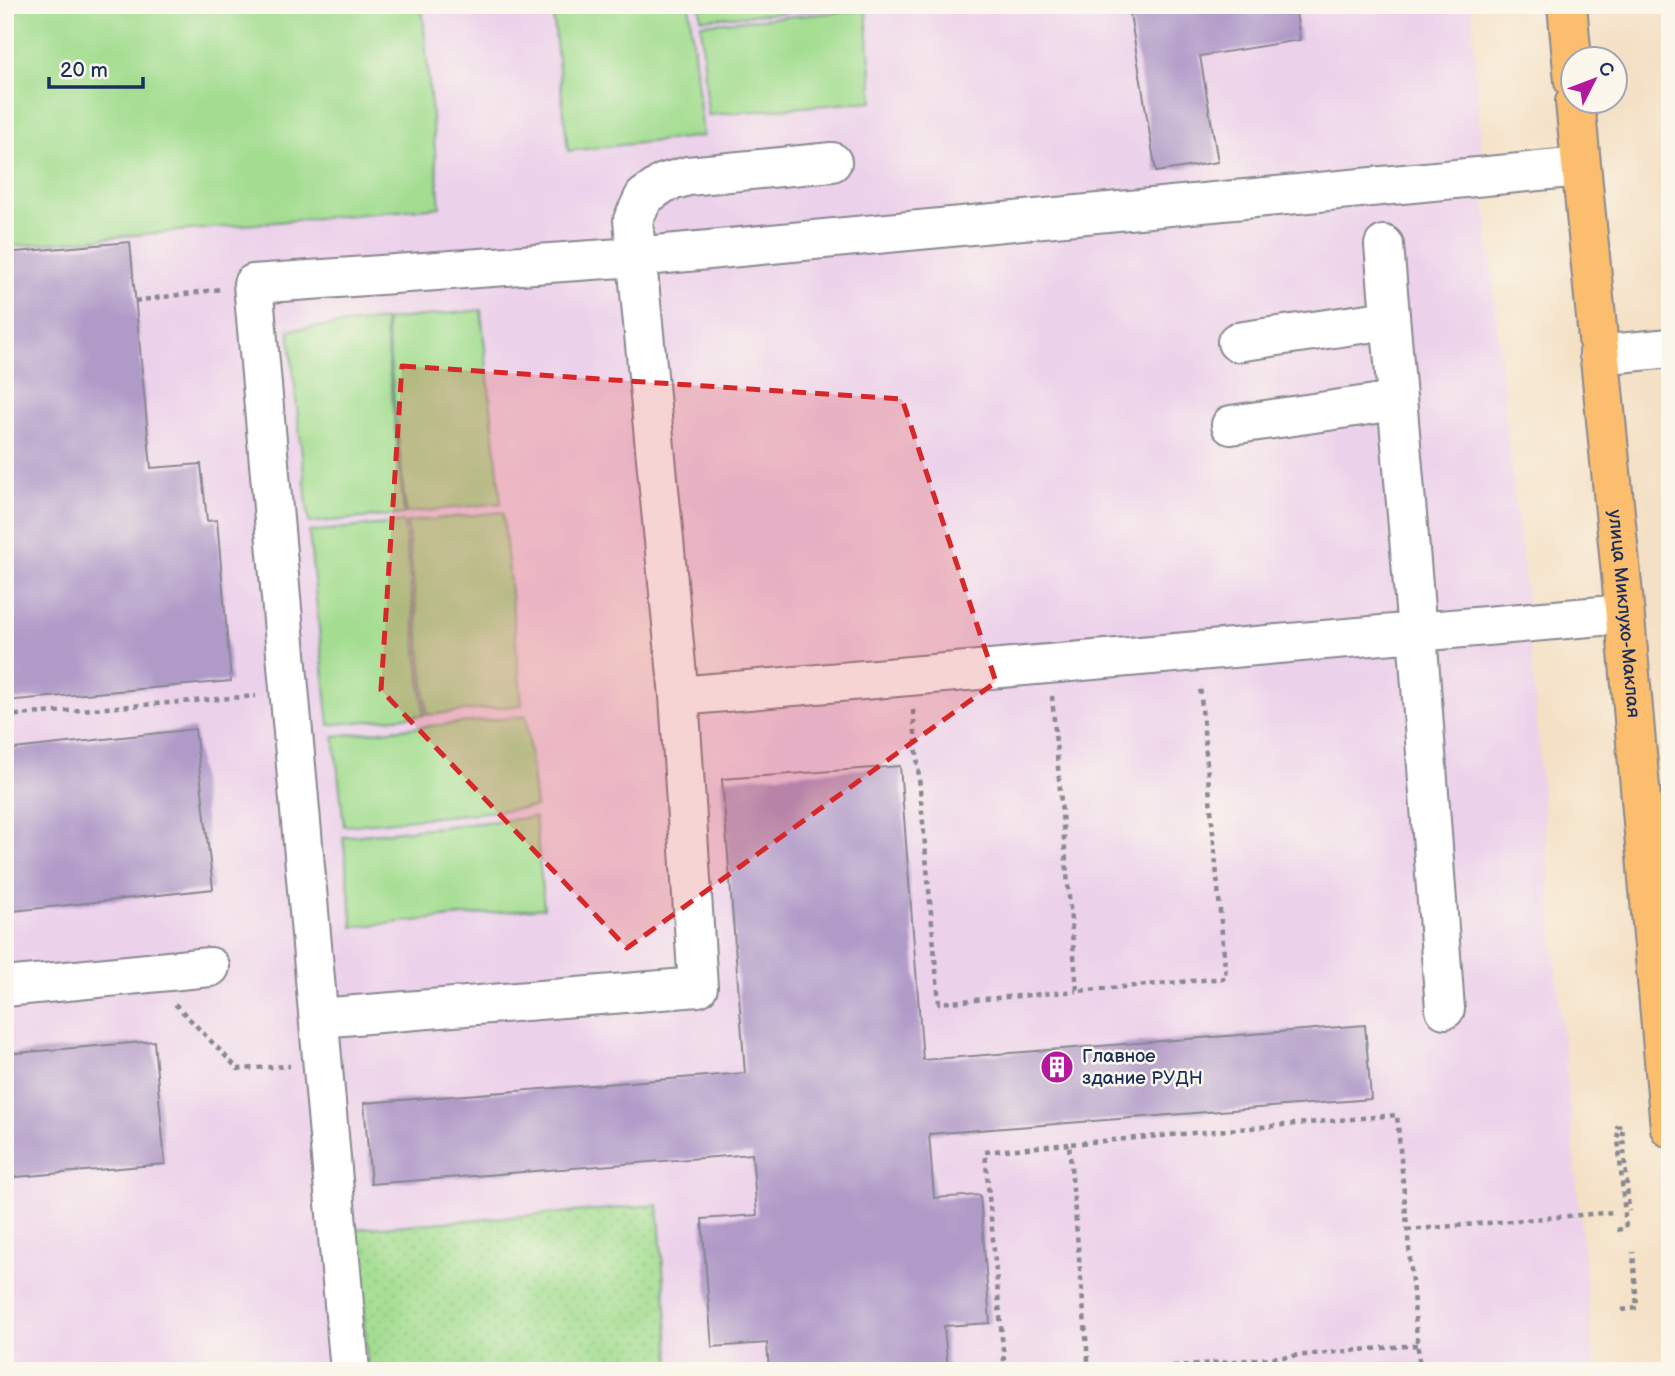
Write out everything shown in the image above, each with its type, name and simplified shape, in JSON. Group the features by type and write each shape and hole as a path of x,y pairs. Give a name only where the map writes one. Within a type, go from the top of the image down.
{"main road":[{"path":"1567,5 1570,46"},
{"name":"улица Миклухо-Маклая","path":"1576,116 1624,614 1663,973 1670,1128"}],"lane":[{"path":"319,1017 698,988 679,696 633,220 644,197 664,183 688,176 831,162"},
{"path":"351,1371 253,284 635,257 1581,167"},
{"path":"1384,245 1445,1009"},
{"path":"1237,342 1390,320"},
{"path":"1599,355 1670,348"},
{"path":"1231,425 1396,401"},
{"path":"679,696 1624,614"},
{"path":"5,987 209,967"}],"path":[{"path":"135,301 253,284"},
{"path":"910,676 939,1003 1226,978 1196,652"},
{"path":"1049,664 1077,990"},
{"path":"5,716 290,693"},
{"path":"172,1001 238,1069 324,1064"},
{"path":"1005,1371 985,1152 1397,1115 1420,1371"},
{"path":"1617,1230 1626,1228 1617,1127 1622,1126 1629,1211"},
{"path":"1069,1144 1089,1371"},
{"path":"1407,1230 1615,1212"},
{"path":"1622,1310 1637,1308 1633,1252"},
{"path":"1123,1371 1418,1345"}],"highlighted area":[{"path":"402,366 902,399 996,682 627,948 381,690"}],"shaded area":[{"path":"5,5 1471,5 1485,194 1508,440 1526,587 1555,954 1595,1371 10,1371 5,1314"}],"green space":[{"path":"5,5 422,5 440,207 5,247"},
{"path":"552,5 689,5 703,136 568,151"},
{"path":"700,5 866,5 866,6 701,19"},
{"path":"866,10 873,101 708,115 701,24"},
{"path":"481,310 501,503 406,513 386,320"},
{"path":"384,320 404,514 309,523 289,330"},
{"path":"503,512 522,705 427,715 407,522"},
{"path":"404,522 424,715 329,725 309,532"},
{"path":"526,716 536,807 344,826 334,736"},
{"path":"535,817 544,908 353,927 343,837"},
{"path":"658,1205 671,1371 368,1371 356,1229"}],"water":[{"path":"1395,1364 1396,1371 1332,1371"}],"building":[{"path":"1182,5 1295,5 1300,40 1200,56 1218,162 1156,172 1130,14"},
{"path":"130,242 151,468 201,464 207,521 217,520 231,681 5,701 5,253"},
{"path":"195,729 213,889 5,912 5,750"},
{"name":"Главное здание РУДН","path":"900,766 923,1060 1365,1025 1371,1099 929,1134 934,1198 980,1195 990,1323 944,1326 948,1371 769,1371 767,1343 712,1347 702,1219 757,1215 752,1154 371,1184 364,1103 745,1073 722,779"},
{"path":"154,1041 165,1164 5,1178 5,1054"}],"place":[{"name":"Главное здание РУДН","path":"1057,1067"}]}
